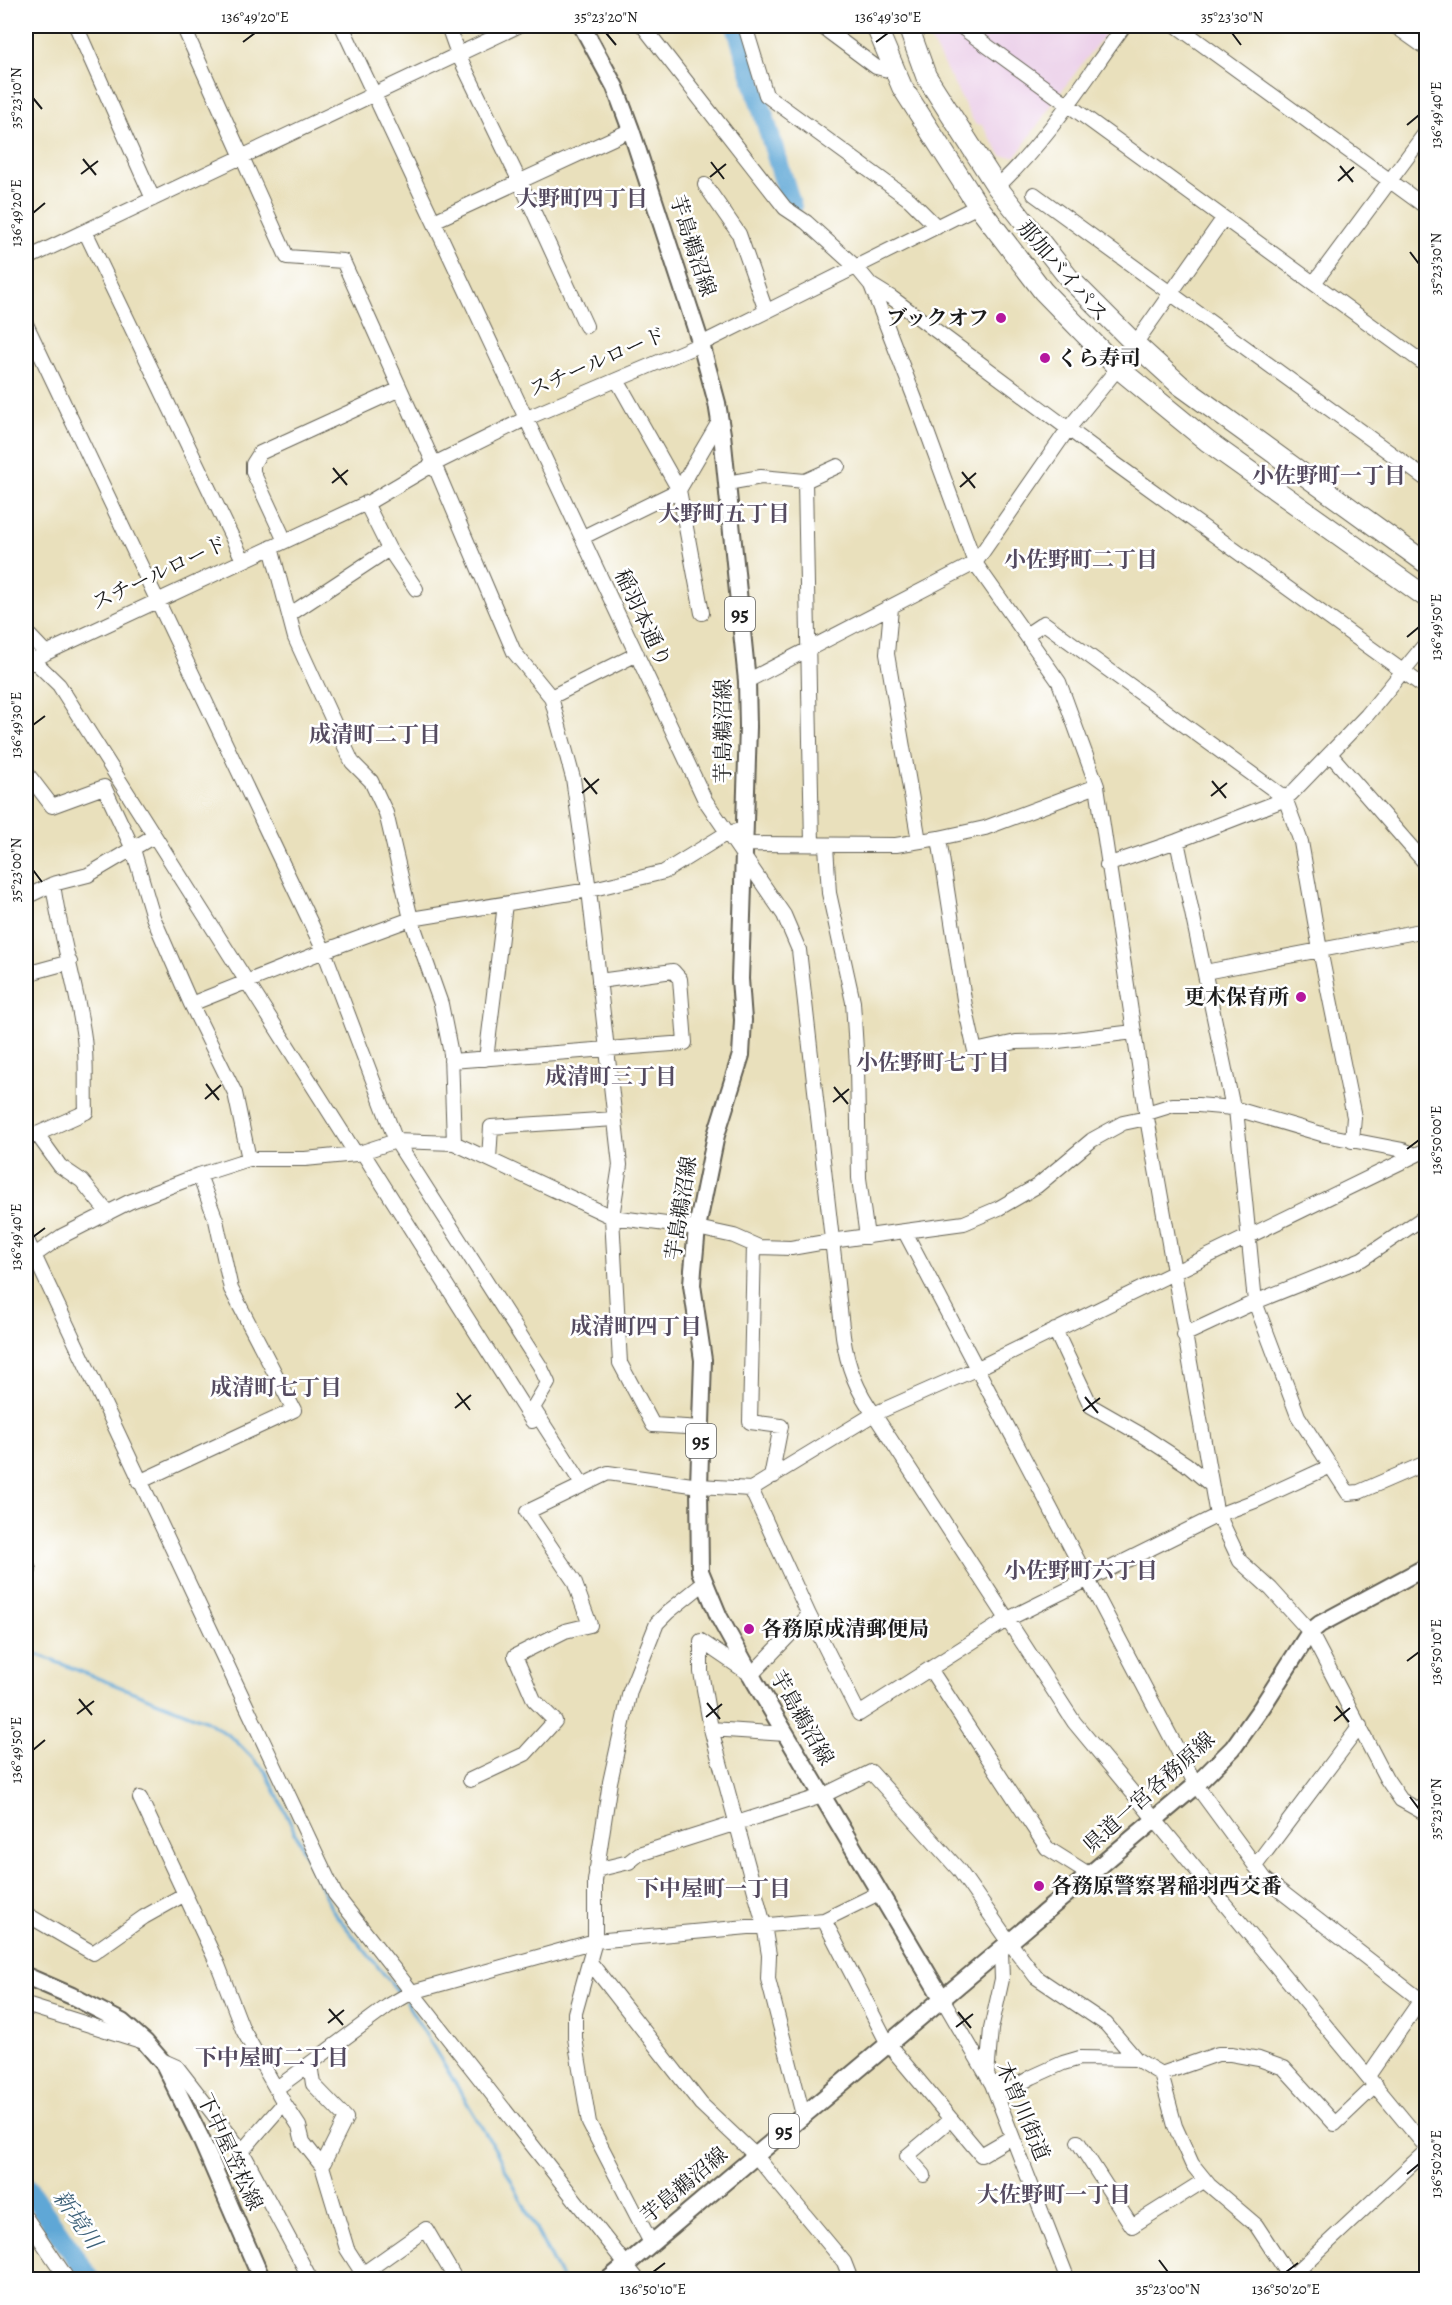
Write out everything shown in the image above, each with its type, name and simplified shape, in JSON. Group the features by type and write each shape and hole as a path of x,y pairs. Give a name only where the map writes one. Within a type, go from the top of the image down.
{"highway":[{"name":"那加バイパス","path":"876,26 902,87 978,206 1043,291 1118,368 1207,441 1426,597"},
{"name":"那加バイパス","path":"908,26 926,76 997,187 1068,277 1135,344 1180,384 1426,563"},
{"name":"スチールロード","path":"978,206 997,187"}],"main road":[{"name":"芋島鵜沼線","path":"582,26 615,87 701,344 720,420 747,681 748,727 740,979 743,1020 741,1055 716,1135 697,1228 692,1285 703,1359 699,1486 700,1570 718,1617 942,1998 608,2280"},
{"name":"県道一宮各務原線","path":"942,1998 1196,1785 1233,1748 1310,1632 1320,1624 1426,1567"},
{"name":"下中屋笠松線","path":"26,1976 72,1996 122,2022 145,2042 159,2059 200,2137 262,2280"}],"street":[{"path":"76,26 153,199"},
{"path":"183,26 287,257 343,261 434,464 514,652 551,697 573,777 589,890 620,1165 612,1217 620,1363 653,1425 702,1428"},
{"name":"稲羽本通り","path":"342,26 705,800 727,833 743,850 784,915 799,950 846,1360 860,1395 1074,1722 1426,2147"},
{"path":"448,26 458,54 520,181 586,326"},
{"path":"26,259 518,26"},
{"path":"643,26 784,208 806,222 857,268 871,285 907,376 975,563 1059,682 1097,786 1107,865 1173,1272 1218,1515 1240,1560 1271,1589 1310,1632 1386,1778 1401,1800 1426,1814"},
{"path":"745,26 766,95 910,200 937,227"},
{"path":"820,26 876,67 896,72"},
{"path":"960,26 1426,365"},
{"name":"スチールロード","path":"997,187 1014,171 1068,104 1124,26"},
{"path":"1177,26 1426,207"},
{"path":"1395,26 1426,48"},
{"path":"434,221 631,130"},
{"path":"1314,283 1426,132"},
{"path":"705,185 739,234 766,311"},
{"path":"1034,194 1426,479"},
{"name":"スチールロード","path":"28,660 366,503 434,464 527,417 701,344 978,206"},
{"path":"1135,344 1223,219"},
{"path":"85,231 243,560"},
{"path":"871,285 892,298 1068,429 1426,688"},
{"path":"26,324 324,951 396,1141 540,1366 548,1383 533,1408 582,1484"},
{"path":"747,681 975,563 1068,429 1118,368"},
{"path":"616,380 679,490 702,613"},
{"path":"285,541 253,472 254,464 260,453 400,388"},
{"path":"583,537 679,490 720,420"},
{"path":"727,483 761,477 805,481 838,466"},
{"path":"805,481 807,651 819,845 854,1002 859,1178 867,1237"},
{"path":"366,503 389,549 416,589"},
{"path":"271,547 295,638 352,762 371,781 386,813 411,919 441,1004 451,1061 454,1143"},
{"path":"289,615 389,549"},
{"path":"891,608 887,654 919,841"},
{"path":"1026,635 1044,623 1285,798 1301,842 1353,1117 1352,1141"},
{"path":"26,632 46,653"},
{"path":"1107,865 1177,841 1285,798 1367,716 1426,643"},
{"path":"551,697 637,654"},
{"path":"28,660 58,685 248,983 546,1441 552,1437"},
{"path":"1330,754 1426,864"},
{"path":"26,771 52,806 104,787 133,849 153,917 191,1004 235,1093 249,1159"},
{"path":"743,850 819,845 896,845 939,838 985,828 1097,786"},
{"path":"191,1004 411,919 589,890 664,872 727,833 744,827"},
{"path":"26,897 53,884 88,875 154,836"},
{"path":"939,838 965,1006 975,1051 1016,1042 1058,1041 1134,1032"},
{"path":"1177,841 1235,1109 1255,1302 1298,1416 1348,1493 1359,1492 1421,1466 1426,1472"},
{"path":"53,884 56,910 70,962 84,1040 86,1112 31,1137 60,1166 82,1181 108,1213"},
{"path":"486,1059 505,904"},
{"path":"1205,972 1426,930"},
{"path":"26,974 70,962"},
{"path":"451,1061 685,1043 680,979 673,971 599,981"},
{"path":"30,1258 62,1236 129,1202 199,1175 249,1159 305,1159 359,1154 396,1141 454,1143 612,1217 697,1228 734,1236 754,1245 791,1248 831,1240 964,1223 999,1208 1036,1186 1092,1140 1123,1123 1173,1106 1198,1105 1235,1109 1325,1135 1423,1153"},
{"path":"489,1159 491,1127 615,1119"},
{"path":"470,1780 525,1754 555,1721 534,1700 515,1656 565,1631 590,1625 574,1581 527,1512 608,1473 699,1486 751,1489 874,1414 978,1368 1249,1235 1423,1153"},
{"path":"139,1482 294,1410 231,1289 216,1220 199,1175"},
{"path":"1184,1335 1255,1302 1362,1259 1426,1216"},
{"path":"905,1232 1196,1785 1265,1880 1425,1999 1372,2080 1335,2124 1284,2068 1259,2059 1218,2054 1161,2074"},
{"path":"26,1238 30,1258 335,1894 638,2280"},
{"path":"754,1245 750,1422 781,1426 772,1472 774,1476"},
{"path":"1055,1330 1091,1406 1186,1464 1211,1485"},
{"path":"751,1489 809,1615 859,1714 1008,1619 1218,1515 1255,1501 1331,1466"},
{"path":"26,1563 29,1570 26,1577"},
{"path":"651,2243 589,2123 575,2038 575,2013 595,1941 595,1881 610,1782 630,1690 657,1623 704,1583"},
{"path":"803,2115 768,1979 769,1955 764,1924 711,1729 701,1672 701,1641 751,1675 809,1615"},
{"path":"930,1669 1047,1848 1090,1875"},
{"path":"1255,1866 1360,1726"},
{"path":"711,1729 786,1734"},
{"path":"597,1870 629,1862 639,1854 822,1796 871,1772 959,1870 1005,1947 1036,1977 1107,2024 1136,2059 1161,2074 1175,2126 1192,2164 1228,2202 1256,2225 1290,2279 1426,2151"},
{"path":"140,1798 218,1965 243,2030 299,2126 303,2142 322,2166 347,2249 358,2277 426,2229 456,2280"},
{"path":"277,2088 399,1999 412,1992 595,1941 824,1920 879,1893"},
{"path":"26,1914 93,1953 144,1917 185,1894"},
{"path":"824,1920 888,2044 981,2155 1012,2137"},
{"path":"1005,1947 1002,1979 991,2029 989,2080 1009,2090 1042,2072 1080,2058 1136,2059"},
{"path":"590,1962 701,2104 755,2155 844,2262 851,2280"},
{"name":"木曽川街道","path":"942,1998 989,2080 1068,2280"},
{"path":"26,2005 145,2042"},
{"path":"159,2059 177,2067 242,2151 310,2280"},
{"path":"310,2064 313,2084 346,2118 322,2166"},
{"path":"242,2151 284,2103"},
{"path":"924,2175 907,2156 951,2119"},
{"path":"1078,2142 1132,2226 1205,2180"},
{"path":"26,2218 68,2280"}],"shaded area":[{"path":"923,26 1111,26 1016,156 1002,156 982,125 975,124"}],"waterway":[{"path":"736,26 792,207"},
{"path":"26,1650 207,1721 234,1739 266,1772 332,1910 400,1994"},
{"path":"406,2002 495,2149 562,2280"},
{"name":"新境川","path":"26,2186 91,2280"}],"place":[{"name":"ブックオフ","path":"1001,318"},
{"name":"くら寿司","path":"1045,358"},
{"name":"更木保育所","path":"1301,997"},
{"name":"各務原成清郵便局","path":"749,1629"},
{"name":"各務原警察署稲羽西交番","path":"1039,1886"}],"district":[{"name":"大野町四丁目","path":"582,198"},
{"name":"小佐野町一丁目","path":"1329,475"},
{"name":"大野町五丁目","path":"724,513"},
{"name":"小佐野町二丁目","path":"1081,559"},
{"name":"成清町二丁目","path":"375,734"},
{"name":"小佐野町七丁目","path":"933,1062"},
{"name":"成清町三丁目","path":"611,1076"},
{"name":"成清町四丁目","path":"636,1326"},
{"name":"成清町七丁目","path":"276,1387"},
{"name":"小佐野町六丁目","path":"1081,1570"},
{"name":"下中屋町一丁目","path":"714,1888"},
{"name":"下中屋町二丁目","path":"272,2057"},
{"name":"大佐野町一丁目","path":"1054,2194"}]}
